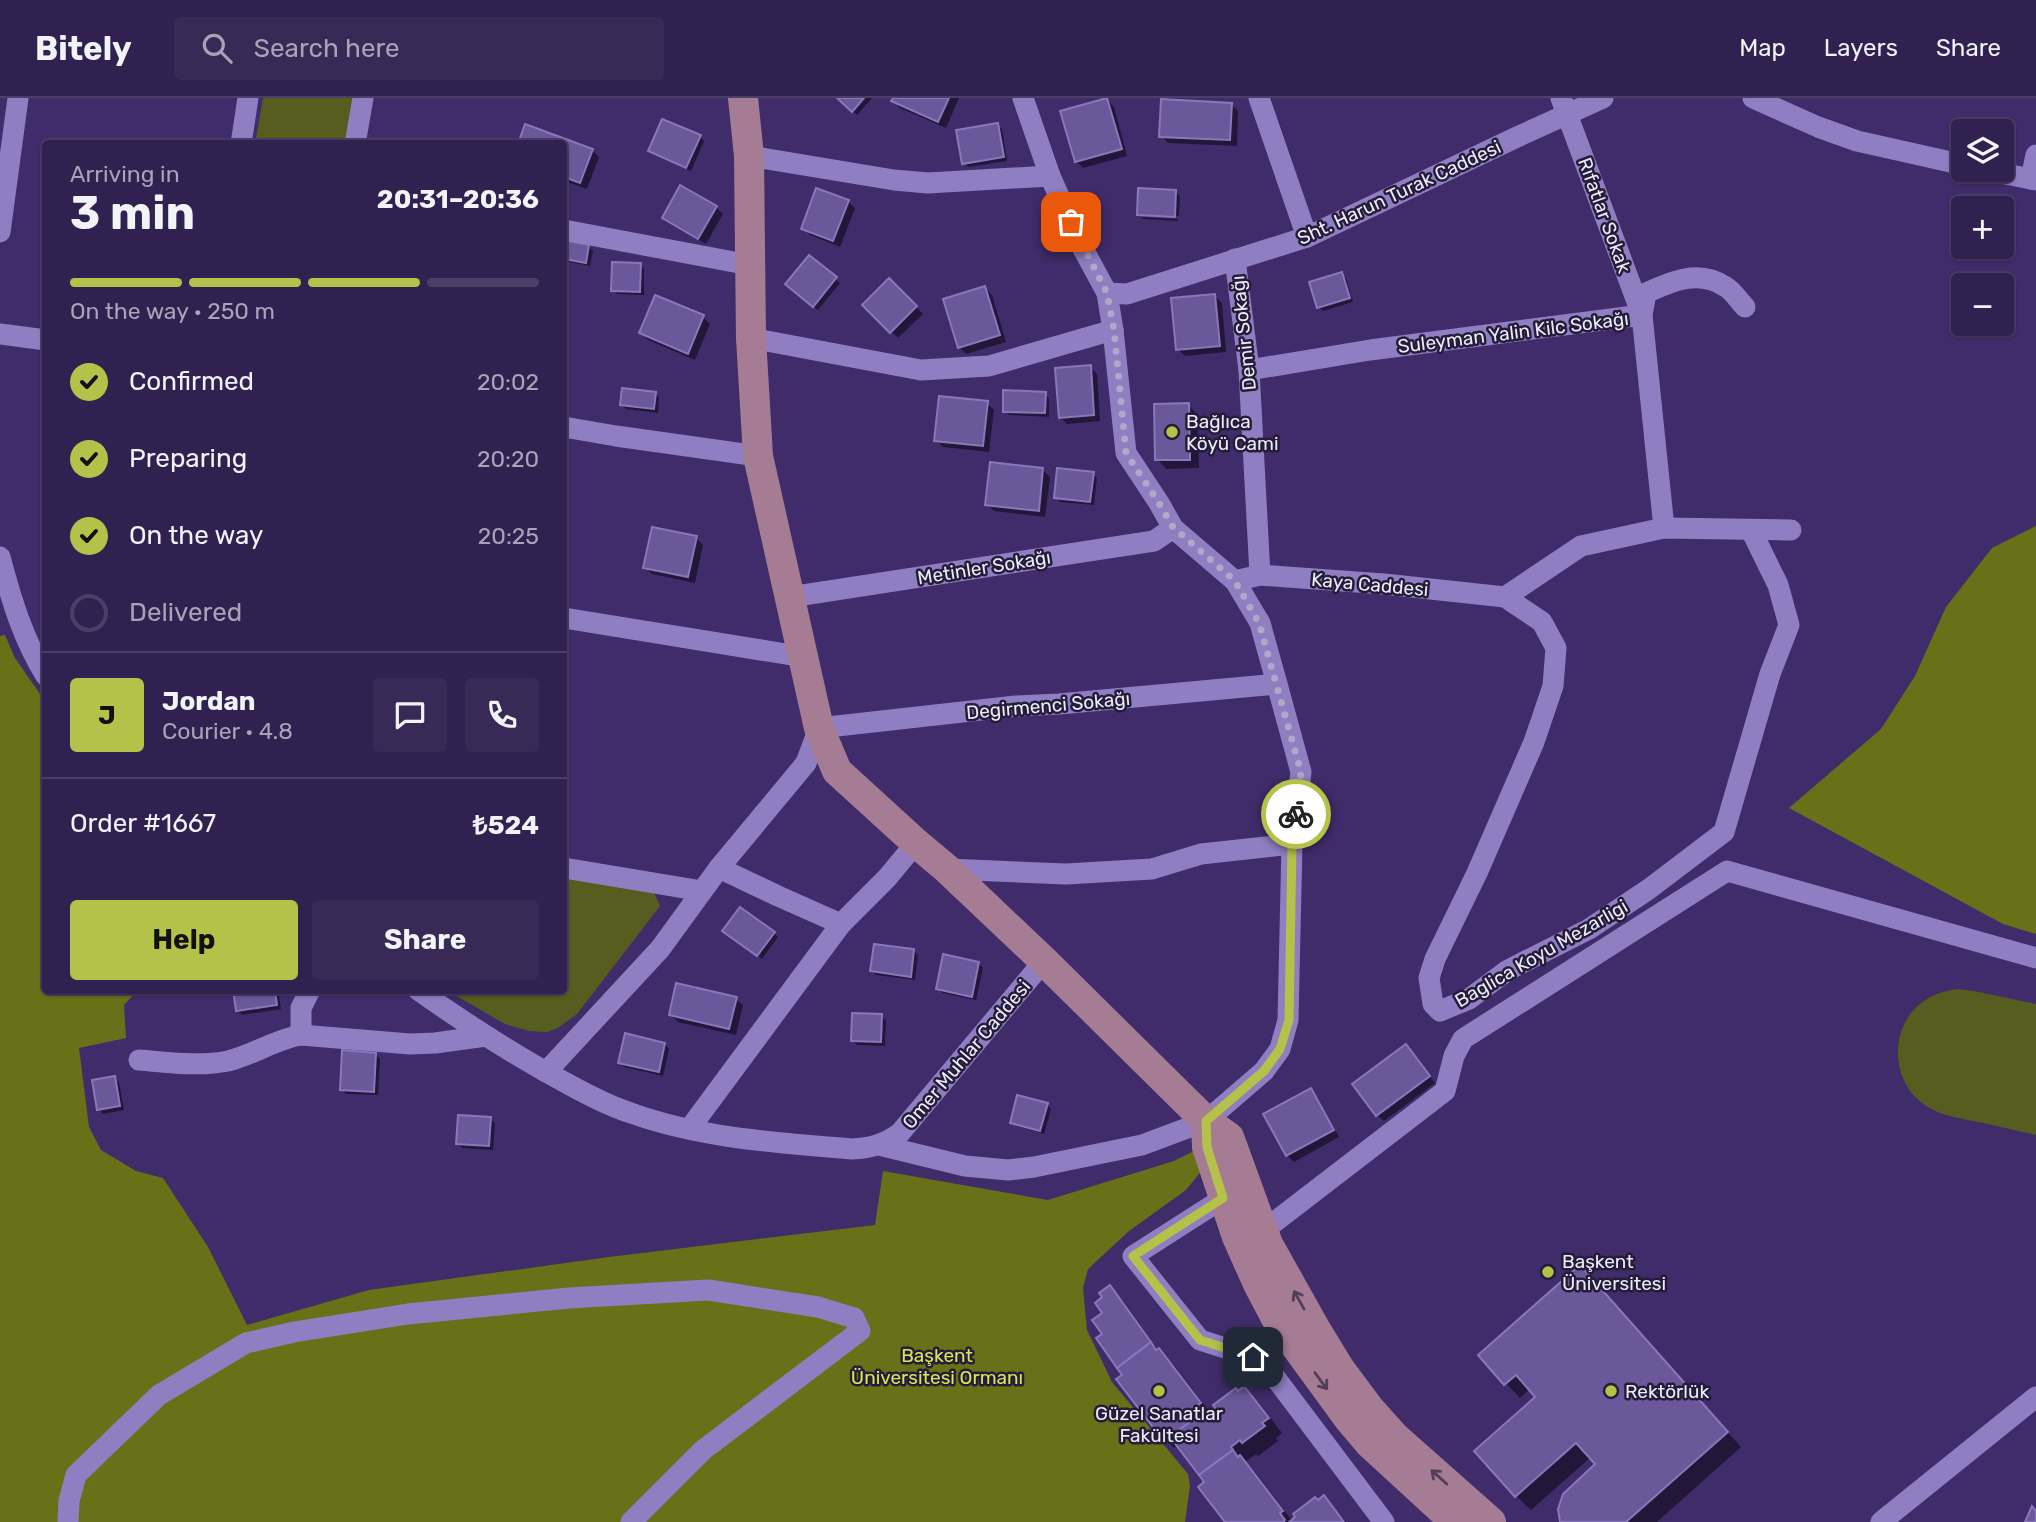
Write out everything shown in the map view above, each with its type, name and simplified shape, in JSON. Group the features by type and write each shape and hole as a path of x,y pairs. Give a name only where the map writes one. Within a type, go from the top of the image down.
{"street":[{"path":"0,232 18,98"},
{"path":"242,140 248,98"},
{"path":"356,140 363,98"},
{"path":"743,98 749,156 751,338 758,456 819,728 837,771 947,869 1044,961 1206,1121 1229,1136 1237,1237 1278,1322 1370,1444 1455,1522"},
{"path":"1259,98 1307,237"},
{"name":"Sht. Harun Turak Caddesi","path":"1107,293 1127,294 1307,237 1517,137 1565,107 1603,98"},
{"path":"1753,98 1857,141 1951,162"},
{"path":"424,994 546,1072 602,1102 631,1113 715,1133 852,1149 879,1145 965,1166 1008,1170 1142,1145 1206,1121 1264,1071 1280,1049 1289,1020 1292,844 1301,772 1259,623 1235,581 1173,527 1126,453 1114,330 1107,293 1081,245 1050,176 1029,99"},
{"name":"Rıfatlar Sokak","path":"1565,107 1642,315 1664,528"},
{"path":"2014,176 2033,180 2036,155"},
{"path":"749,156 894,180 928,183 1050,176"},
{"path":"567,231 750,265"},
{"name":"Demir Sokağı","path":"1235,259 1249,370 1260,575"},
{"name":"Suleyman Yalin Kilc Sokağı","path":"1249,370 1370,350 1642,315 1646,293 1672,281 1694,276 1727,287 1745,307"},
{"path":"751,338 921,370 989,366 1114,330"},
{"path":"0,334 42,339"},
{"path":"567,428 758,456"},
{"name":"Metinler Sokağı","path":"790,597 1154,541 1173,527"},
{"path":"1505,597 1581,546 1664,528 1791,530"},
{"name":"Baglica Koyu Mezarligi","path":"1505,597 1542,622 1556,648 1553,686 1523,766 1477,873 1435,959 1429,978 1433,1004 1440,1011 1469,999 1508,971 1589,929 1649,889 1724,832 1770,674 1789,625 1778,585 1751,530"},
{"path":"0,557 9,592 30,650 42,670"},
{"name":"Kaya Caddesi","path":"1235,581 1260,575 1384,584 1505,597"},
{"path":"567,618 804,657"},
{"name":"Degirmenci Sokağı","path":"819,728 1016,706 1277,684"},
{"path":"546,1072 660,950 719,868 806,763 819,728"},
{"path":"690,1128 841,923 887,878 916,843"},
{"path":"947,869 1066,874 1152,869 1201,854 1292,844"},
{"path":"567,868 702,891"},
{"path":"719,868 841,923"},
{"path":"1263,1231 1445,1091 1454,1056 1463,1039 1727,871 2036,958"},
{"name":"Omer Muhlar Caddesi","path":"879,1145 887,1143 900,1133 1044,961"},
{"path":"301,1035 301,1008 308,994"},
{"path":"139,1060 206,1063 228,1061 301,1035 410,1044 486,1036"},
{"path":"1235,1191 1263,1231 1340,1369 1369,1408 1395,1437 1491,1522"},
{"path":"1235,1191 1133,1256 1200,1340 1253,1357 1268,1368 1384,1522"},
{"path":"68,1522 69,1500 76,1475 159,1395 246,1343 294,1332 408,1314 569,1298 708,1290 818,1307 854,1318 860,1331 703,1450 631,1522"},
{"path":"1881,1522 2036,1398"}],"green space":[{"path":"263,98 355,98 348,140 256,140"},
{"path":"2036,526 2036,934 2003,924 1789,808 1881,729 1915,676 1946,607 1992,548"},
{"name":"Başkent Üniversitesi Ormanı","path":"5,635 15,658 42,697 42,994 134,994 124,1005 126,1038 79,1048 89,1127 101,1150 136,1171 163,1178 208,1247 247,1325 369,1290 609,1257 875,1225 883,1171 1048,1200 1174,1161 1198,1149 1203,1169 1186,1190 1129,1231 1088,1269 1083,1288 1087,1330 1112,1382 1188,1474 1190,1486 1185,1522 0,1522 0,636"},
{"path":"567,875 652,888 660,906 577,1014 558,1028 547,1032 529,1031 505,1024 453,994 567,994"},
{"path":"1957,989 2036,1004 2036,1135 1942,1113 1918,1099 1907,1086 1898,1056 1899,1039 1904,1024 1914,1010 1927,999"}],"building":[{"path":"837,98 864,98 852,112"},
{"path":"893,98 949,98 938,122 891,101"},
{"path":"1107,98 1122,149 1075,162 1060,111"},
{"path":"1161,99 1232,103 1230,140 1159,137"},
{"path":"662,119 701,135 686,168 648,151"},
{"path":"998,123 1004,157 962,164 956,130"},
{"path":"525,124 593,149 580,183 567,178 567,140 519,140"},
{"path":"680,185 717,206 698,239 662,218"},
{"path":"816,188 849,200 833,241 801,229"},
{"path":"1138,188 1176,190 1175,217 1137,215"},
{"path":"567,241 589,245 586,263 567,260"},
{"path":"809,255 837,277 813,307 785,284"},
{"path":"612,262 641,263 640,292 611,291"},
{"path":"1342,272 1350,298 1317,308 1309,282"},
{"path":"889,278 917,306 890,333 862,305"},
{"path":"985,286 1000,335 958,348 943,299"},
{"path":"1215,294 1220,346 1176,350 1171,298"},
{"path":"655,295 704,315 688,354 639,333"},
{"path":"1091,365 1094,415 1059,418 1055,368"},
{"path":"622,388 656,392 654,409 620,405"},
{"path":"1003,390 1046,392 1045,413 1003,412"},
{"path":"939,396 988,401 983,446 934,441"},
{"name":"Bağlıca Köyü Cami","path":"1189,403 1190,460 1155,460 1154,404"},
{"path":"990,462 1043,468 1039,511 985,505"},
{"path":"1057,468 1094,472 1090,502 1054,498"},
{"path":"652,527 697,536 688,577 643,568"},
{"path":"740,907 775,932 757,956 722,931"},
{"path":"874,944 914,949 911,977 870,971"},
{"path":"943,954 979,962 972,997 936,989"},
{"path":"676,983 737,997 729,1029 669,1015"},
{"path":"234,994 276,994 277,1005 236,1011"},
{"path":"852,1013 882,1014 881,1042 851,1041"},
{"path":"625,1033 665,1043 659,1072 618,1063"},
{"path":"1406,1044 1430,1076 1376,1116 1352,1084"},
{"path":"342,1050 376,1053 374,1092 340,1090"},
{"path":"115,1076 120,1106 97,1110 92,1080"},
{"path":"1311,1088 1334,1130 1286,1156 1263,1114"},
{"path":"1017,1095 1048,1103 1040,1131 1010,1123"},
{"path":"458,1115 491,1117 489,1146 456,1144"},
{"name":"Rektörlük","path":"1580,1265 1728,1432 1626,1522 1560,1522 1558,1509 1563,1494 1595,1464 1576,1443 1515,1497 1474,1451 1535,1397 1516,1375 1504,1385 1478,1355"},
{"path":"1110,1285 1151,1342 1117,1368 1096,1338 1102,1334 1092,1320 1102,1313 1095,1303 1102,1297 1099,1293"},
{"name":"Güzel Sanatlar Fakültesi","path":"1151,1342 1156,1350 1159,1348 1201,1403 1198,1405 1203,1412 1170,1437 1165,1430 1159,1435 1116,1379 1122,1375 1117,1368"},
{"path":"1244,1386 1269,1418 1262,1423 1265,1426 1242,1443 1240,1440 1231,1447 1233,1450 1199,1475 1170,1437 1203,1412 1206,1415 1215,1408 1213,1405 1236,1388 1238,1391"},
{"path":"1233,1450 1238,1457 1240,1455 1283,1511 1280,1513 1285,1520 1283,1522 1225,1522 1198,1487 1204,1482 1199,1475"},
{"path":"1324,1495 1344,1522 1289,1522 1295,1517 1293,1514 1315,1497 1318,1500"},
{"path":"2032,1506 2036,1511 2036,1522 2025,1522"}],"way so far":[{"path":"1071,222 1107,293 1114,330 1126,453 1173,527 1235,581 1259,623 1301,772 1296,814"}],"place":[{"name":"Bağlıca Köyü Cami","path":"1172,432"},
{"name":"Başkent Üniversitesi","path":"1548,1272"},
{"name":"Güzel Sanatlar Fakültesi","path":"1159,1391"},
{"name":"Rektörlük","path":"1611,1391"}],"route":[{"path":"1253,1357 1200,1340 1133,1256 1223,1198 1207,1147 1206,1121 1264,1071 1280,1049 1289,1020 1292,844 1296,814"}]}
